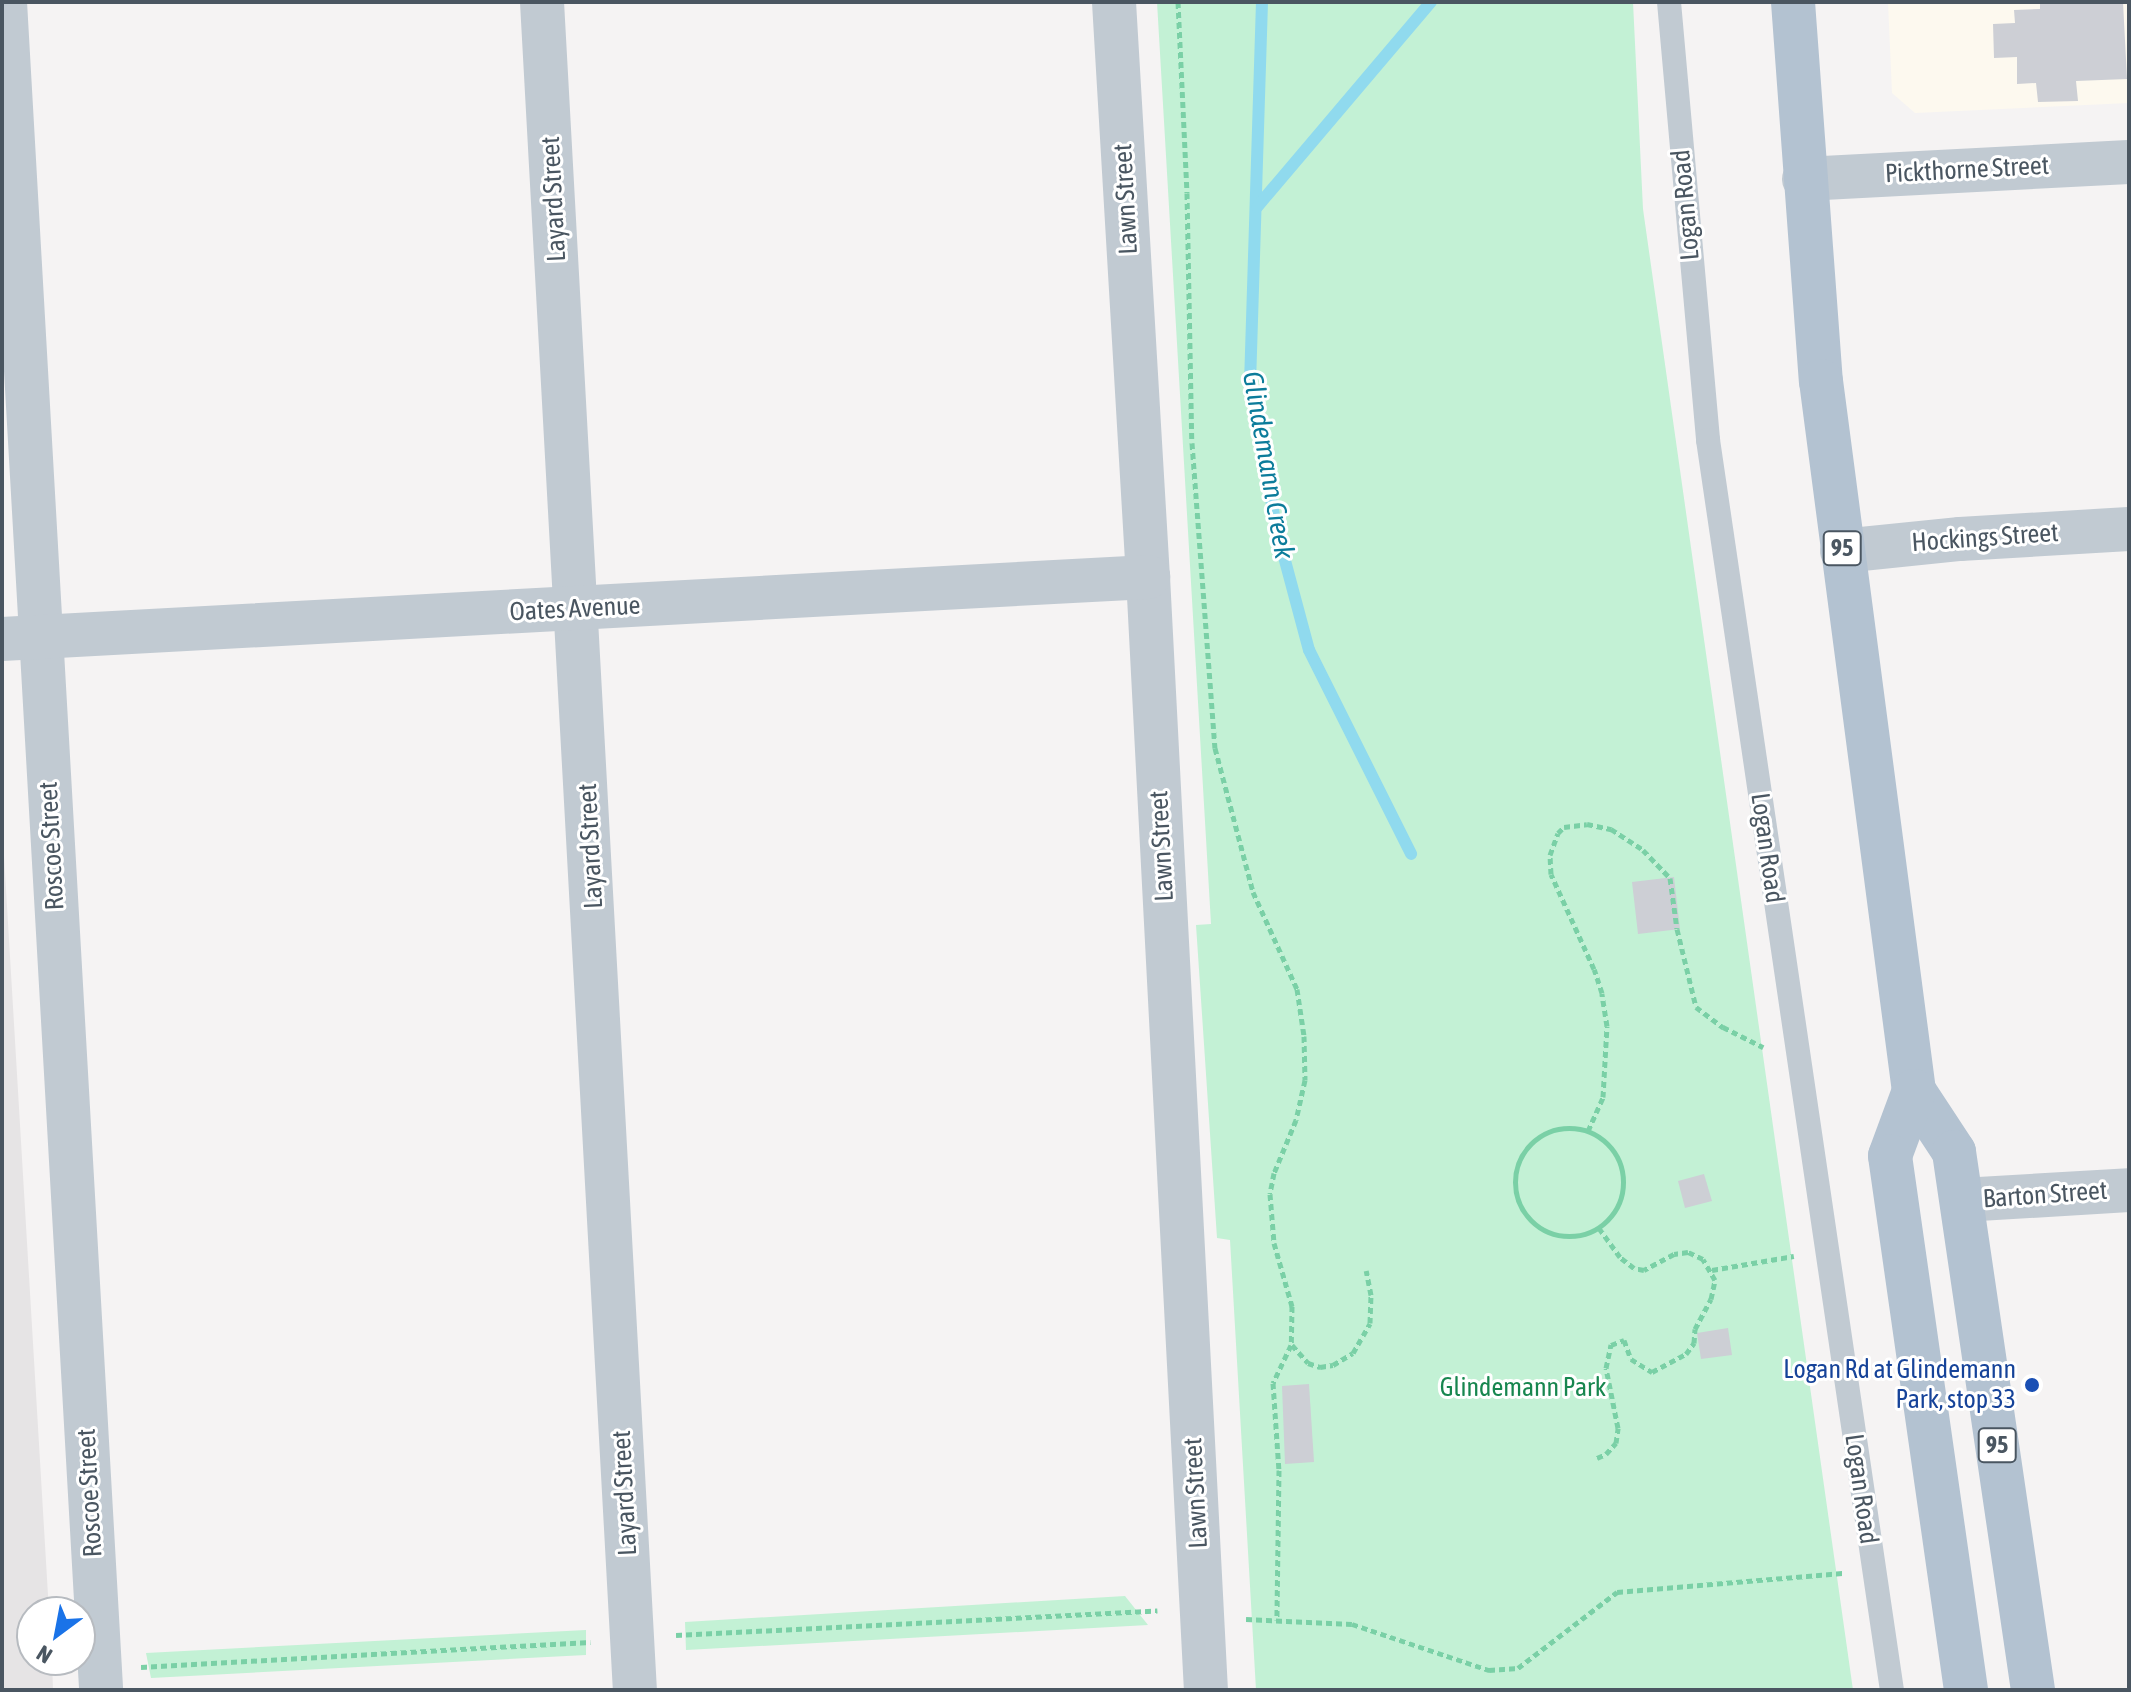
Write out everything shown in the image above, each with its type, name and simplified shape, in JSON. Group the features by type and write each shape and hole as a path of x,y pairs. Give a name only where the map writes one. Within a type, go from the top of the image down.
{"main road":[{"name":"95","path":"1793,2 1821,381 1914,1091 1954,1152 2033,1690"},
{"name":"95","path":"1914,1091 1890,1156 1966,1690"}],"street":[{"name":"Roscoe Street","path":"5,2 21,638 101,1680"},
{"name":"Layard Street","path":"542,2 578,609 635,1690"},
{"name":"Lawn Street","path":"1114,2 1148,577 1206,1690"},
{"name":"Pickthorne Street","path":"1804,179 2129,162"},
{"name":"Hockings Street","path":"1842,551 1960,539 2129,529"},
{"name":"Oates Avenue","path":"21,638 1148,577"},
{"name":"Barton Street","path":"1962,1200 2129,1190"}],"lane":[{"name":"Logan Road","path":"1669,2 1708,440 1892,1690"}],"path":[{"path":"1178,2 1187,193 1192,443 1215,748 1253,892 1297,989 1304,1036 1305,1080 1296,1120 1274,1173 1270,1194 1274,1243 1292,1306 1291,1345 1273,1383 1279,1470 1277,1620"},
{"path":"1588,1131 1603,1097 1607,1026 1602,993 1594,969 1558,898 1551,874 1550,855 1558,833 1564,827 1598,825 1611,829 1643,850 1670,878 1677,929 1696,1007 1743,1039 1799,1061"},
{"path":"1561,1128 1588,1131 1610,1146 1622,1169 1622,1196 1617,1208 1599,1228 1576,1236 1553,1234 1533,1222 1515,1191 1516,1168 1536,1138 1561,1128"},
{"path":"1597,1458 1606,1454 1616,1443 1618,1428 1606,1368 1611,1345 1624,1340 1631,1359 1652,1372 1686,1354 1694,1343 1695,1329 1715,1289 1712,1270 1703,1259 1688,1252 1674,1254 1644,1270 1634,1268 1620,1257 1599,1228"},
{"path":"1712,1270 1828,1250"},
{"path":"1291,1345 1308,1363 1320,1367 1344,1361 1353,1353 1370,1323 1371,1295 1366,1270"},
{"path":"101,1680 633,1637 1201,1609 1254,1620 1352,1624 1489,1670 1518,1668 1617,1592 1853,1571"}],"shaded area":[{"path":"1888,2 2129,2 2129,103 1915,113 1892,93"},
{"path":"2,822 48,1596 16,1596 16,1676 53,1676 53,1690 2,1690"}],"green space":[{"name":"Glindemann Park","path":"1157,2 1633,2 1643,209 1853,1690 1256,1690 1230,1240 1217,1238 1196,925 1211,924"},
{"path":"1125,1596 1148,1625 686,1650 685,1622"},
{"path":"586,1630 586,1655 151,1678 146,1653"}],"building":[{"path":"2040,2 2123,2 2127,79 2076,81 2078,101 2038,102 2036,83 2017,84 2017,57 1994,58 1993,24 2015,23 2014,10 2040,9"},
{"path":"1674,877 1680,929 1638,934 1632,882"},
{"path":"1704,1174 1712,1201 1685,1208 1678,1181"},
{"path":"1728,1328 1732,1355 1701,1359 1697,1333"},
{"path":"1309,1384 1314,1462 1285,1464 1282,1386"}],"waterway":[{"name":"Glindemann Creek","path":"1262,2 1250,382 1276,527 1309,650 1411,854"},
{"path":"1257,207 1431,2"}],"place":[{"name":"Logan Rd at Glindemann Park, stop 33","path":"2032,1385"}]}
